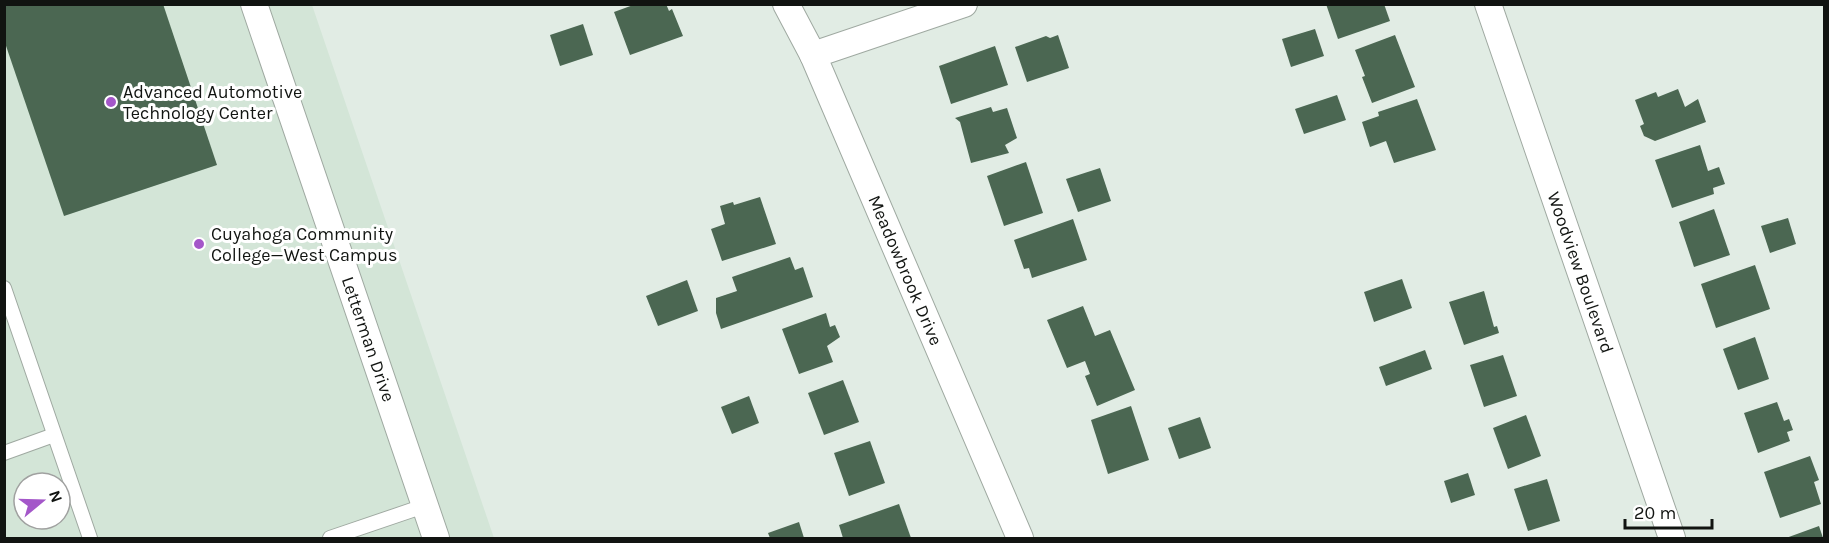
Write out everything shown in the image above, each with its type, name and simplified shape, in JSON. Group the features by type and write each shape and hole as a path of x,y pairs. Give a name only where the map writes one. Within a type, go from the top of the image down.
{"street":[{"name":"Letterman Drive","path":"254,4 436,538"},
{"name":"Meadowbrook Drive","path":"786,4 813,55 1020,538"},
{"path":"813,55 964,4"},
{"name":"Woodview Boulevard","path":"1488,4 1672,538"}],"lane":[{"path":"4,288 90,538"},
{"path":"4,453 54,435"},
{"path":"330,538 424,506"}],"shaded area":[{"name":"Cuyahoga Community College—West Campus","path":"4,5 312,5 494,538 5,538"}],"building":[{"name":"Advanced Automotive Technology Center","path":"4,4 163,4 217,165 64,216 4,40"},
{"path":"636,4 666,4 669,11 672,9 683,36 630,55 614,12"},
{"path":"1326,4 1384,4 1390,21 1338,39"},
{"path":"583,24 593,55 560,66 550,35"},
{"path":"1315,29 1324,56 1291,67 1282,39"},
{"path":"1058,35 1069,68 1027,82 1015,47 1046,36 1050,38"},
{"path":"1395,35 1415,87 1372,103 1355,50"},
{"path":"995,46 1008,85 951,104 939,66"},
{"path":"1678,89 1685,107 1698,99 1706,122 1655,141 1644,136 1640,126 1644,124 1635,100 1656,92 1658,97"},
{"path":"1337,95 1346,120 1304,134 1295,109"},
{"path":"1417,99 1436,150 1394,163 1386,141 1370,147 1362,122 1379,116 1378,112"},
{"path":"991,107 993,112 1007,108 1017,138 1005,145 1009,153 971,163 960,122 955,118"},
{"path":"1700,145 1708,171 1719,167 1725,184 1713,188 1714,194 1672,208 1655,160"},
{"path":"1026,162 1043,213 1004,226 987,176"},
{"path":"1100,168 1111,201 1078,212 1066,179"},
{"path":"760,197 776,244 722,261 711,229 725,224 720,206 733,202 734,205"},
{"path":"1714,209 1730,255 1694,267 1679,222"},
{"path":"1788,218 1796,244 1770,253 1761,226"},
{"path":"1073,219 1087,260 1032,278 1029,268 1024,269 1014,240"},
{"path":"790,257 795,270 803,267 813,297 721,329 716,313 716,298 737,291 732,277"},
{"path":"1755,265 1770,309 1716,328 1701,284"},
{"path":"1402,279 1412,308 1374,322 1364,292"},
{"path":"687,280 698,311 658,326 646,296"},
{"path":"1484,291 1494,327 1497,326 1499,333 1464,345 1449,302"},
{"path":"1083,306 1095,336 1110,330 1135,390 1097,406 1085,376 1090,374 1085,361 1067,368 1047,320"},
{"path":"826,313 830,327 835,325 840,337 827,346 833,362 799,374 782,329"},
{"path":"1755,337 1769,379 1738,390 1723,349"},
{"path":"1425,350 1432,369 1386,386 1379,367"},
{"path":"1503,355 1517,396 1484,407 1470,365"},
{"path":"843,380 859,422 824,435 808,393"},
{"path":"749,396 759,423 732,434 721,407"},
{"path":"1777,402 1784,421 1789,419 1793,430 1787,432 1790,441 1758,453 1744,413"},
{"path":"1131,406 1149,460 1108,474 1091,420"},
{"path":"1526,415 1541,456 1508,469 1493,428"},
{"path":"1200,417 1211,448 1179,459 1168,428"},
{"path":"870,441 885,483 849,496 834,453"},
{"path":"1810,456 1819,480 1814,482 1821,504 1780,518 1764,472"},
{"path":"1468,473 1475,495 1451,503 1444,481"},
{"path":"1547,479 1560,521 1528,531 1514,489"},
{"path":"899,504 911,538 843,538 839,525"},
{"path":"799,522 804,538 770,538 768,533"},
{"path":"1819,526 1823,538 1786,538"}],"place":[{"name":"Advanced Automotive Technology Center","path":"111,102"},
{"name":"Cuyahoga Community College—West Campus","path":"199,244"}]}
